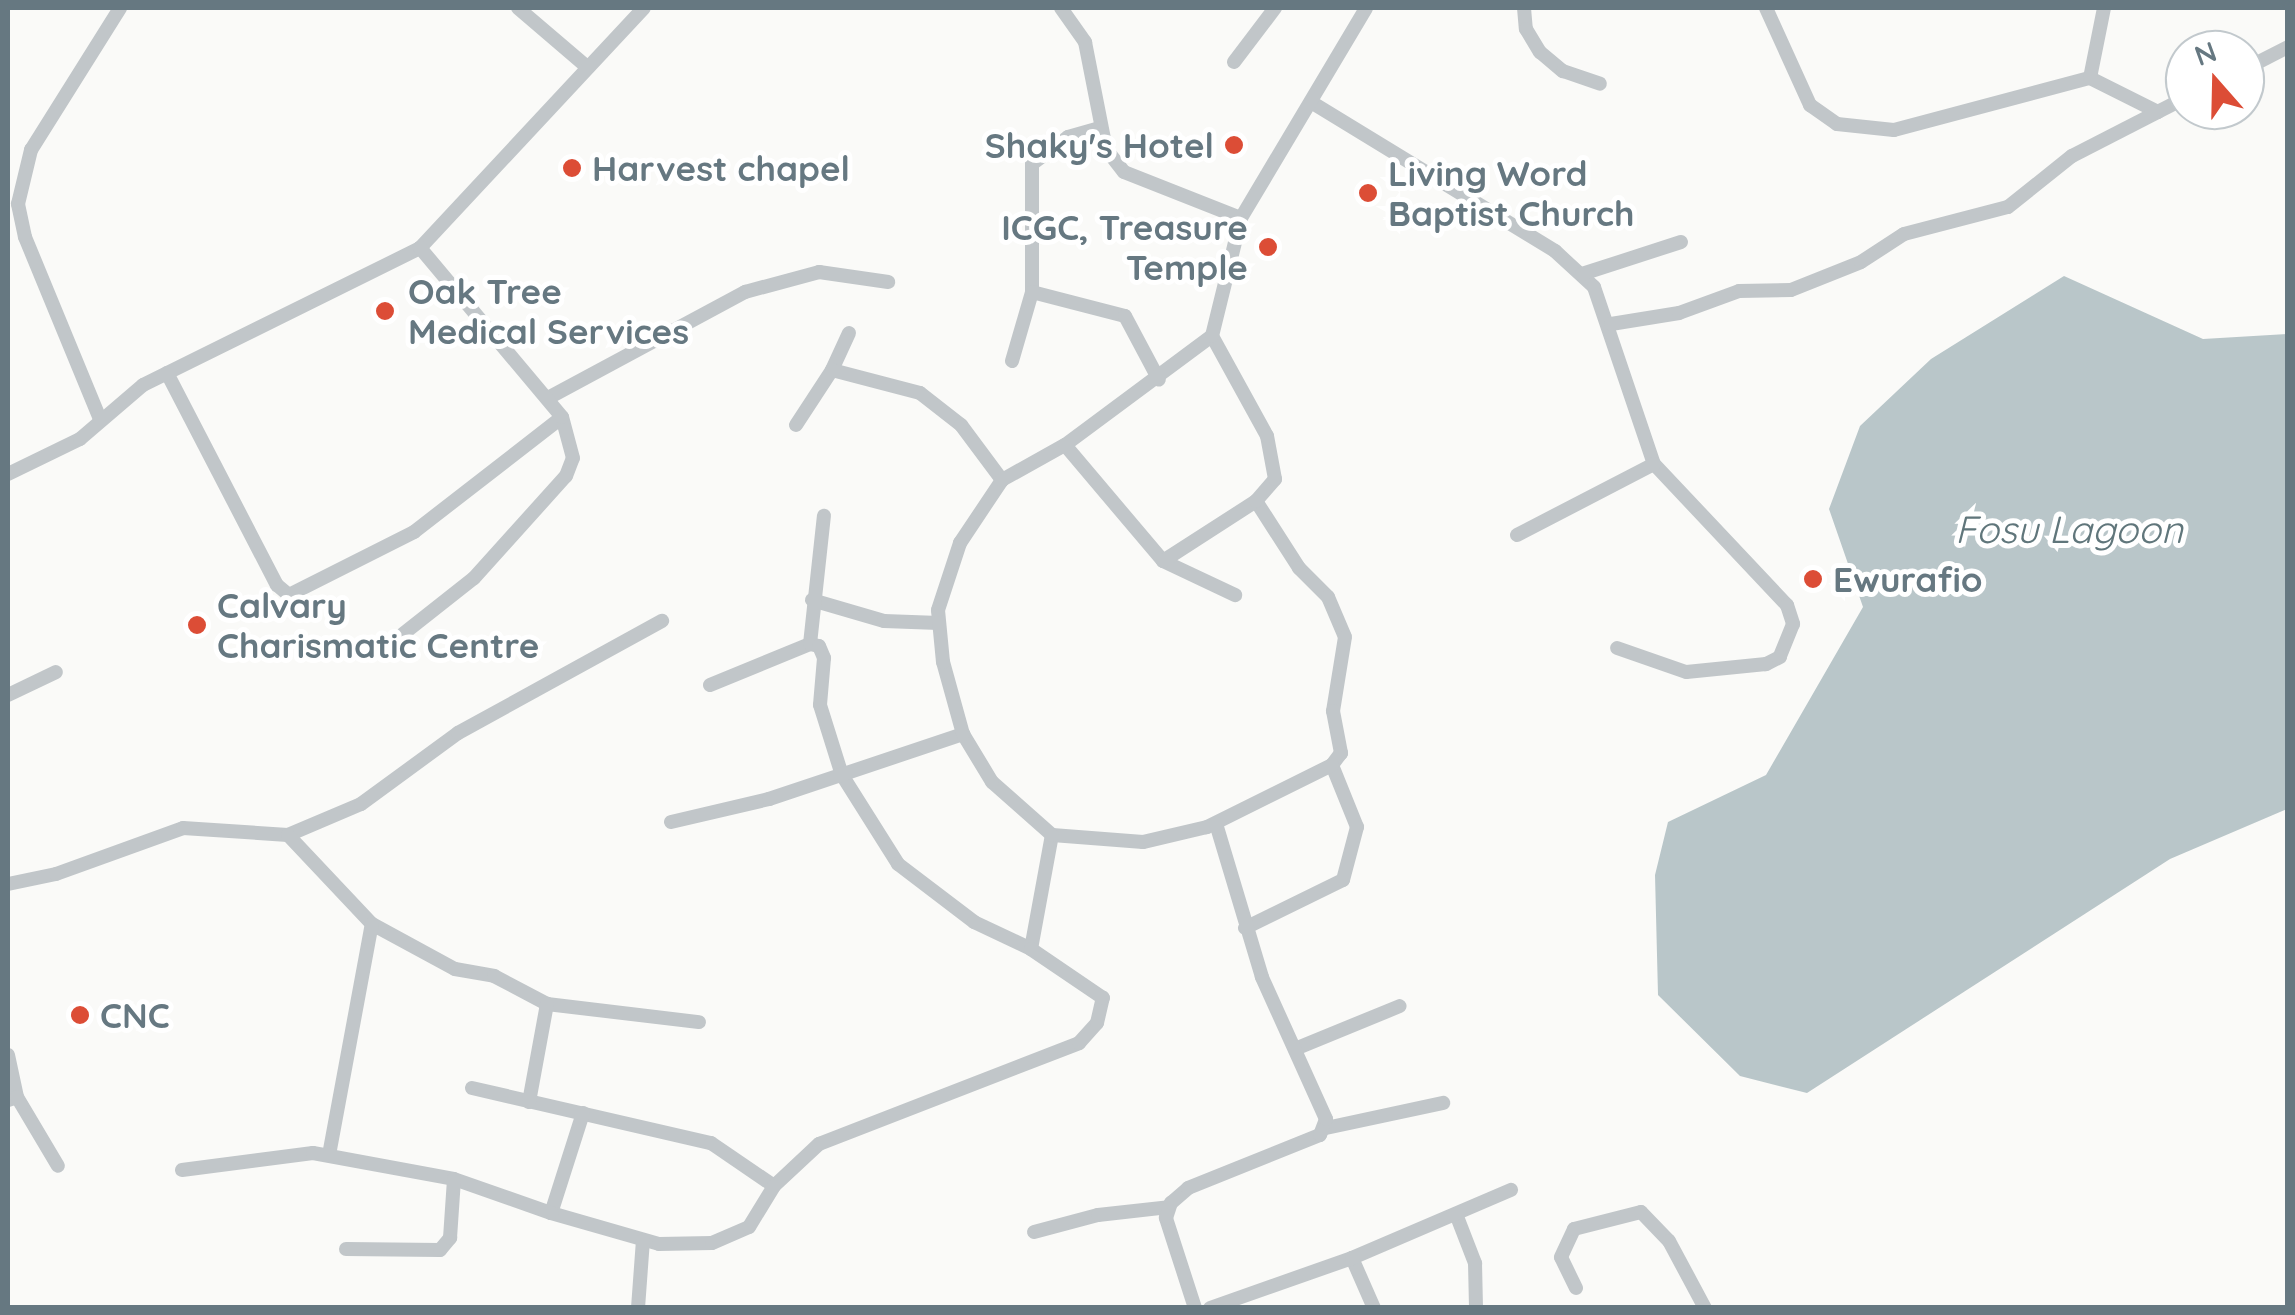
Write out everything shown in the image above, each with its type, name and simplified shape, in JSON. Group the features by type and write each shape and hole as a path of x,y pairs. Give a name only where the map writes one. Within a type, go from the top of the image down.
{"street":[{"path":"100,418 25,237 18,204 31,150 120,8"},
{"path":"518,8 587,67"},
{"path":"8,474 58,453 100,418 167,372 420,248 644,8"},
{"path":"1060,8 1092,61 1100,128 1124,172 1240,218"},
{"path":"1234,62 1275,8"},
{"path":"1256,501 1298,568 1328,597 1345,637 1333,711 1340,753 1332,765 1216,824 1143,842 1052,834 992,782 963,734 939,623 960,542 1002,480 1065,444 1159,380 1212,336 1240,218 1366,8"},
{"path":"1524,8 1526,29 1540,52 1563,71 1600,84"},
{"path":"1766,8 1810,105 1837,124 1870,132 2090,78 2158,112"},
{"path":"2090,78 2104,8"},
{"path":"2265,59 2288,48"},
{"path":"1310,102 1582,274 1611,324 1654,464 1787,605 1792,635 1780,657 1766,664 1686,672 1617,648"},
{"path":"1611,324 1679,313 1739,291 1791,290 1861,262 1904,234 2008,207 2072,156 2165,108"},
{"path":"1012,361 1032,292 1032,164 1068,137 1100,128"},
{"path":"1582,274 1681,242"},
{"path":"404,634 474,578 566,476 573,458 562,418 548,398 420,248"},
{"path":"548,398 745,292 819,272 888,282"},
{"path":"1032,292 1124,316 1159,380"},
{"path":"796,425 832,370 849,333"},
{"path":"1163,561 1256,501 1275,479 1276,465 1212,336"},
{"path":"832,370 920,393 961,424 1002,480"},
{"path":"167,372 276,586 290,595 414,532 562,418"},
{"path":"1065,444 1163,561 1235,595"},
{"path":"1516,536 1654,464"},
{"path":"182,1170 329,1155 454,1179 552,1213 674,1246 735,1236 764,1209 774,1186 819,1144 1079,1043 1097,1022 1103,998 1031,949 974,922 898,864 842,775 820,705 824,658 810,644 824,516"},
{"path":"812,600 884,621 939,623"},
{"path":"8,884 56,874 183,828 288,835 361,804 458,732 662,621"},
{"path":"710,685 810,644"},
{"path":"8,696 56,672"},
{"path":"671,822 842,775 963,734"},
{"path":"1245,928 1344,880 1357,827 1332,765"},
{"path":"1216,824 1245,928 1326,1128"},
{"path":"1031,949 1052,834"},
{"path":"288,835 372,924 455,969 494,976 547,1004 700,1022"},
{"path":"329,1155 372,924"},
{"path":"529,1102 547,1004"},
{"path":"1296,1048 1400,1006"},
{"path":"8,1055 12,1098 58,1166"},
{"path":"472,1088 710,1143 774,1186"},
{"path":"1195,1308 1166,1218 1168,1207 1188,1188 1326,1128 1444,1103"},
{"path":"552,1213 583,1113"},
{"path":"346,1249 440,1250 450,1238 454,1179"},
{"path":"1210,1308 1352,1258 1511,1190"},
{"path":"1034,1232 1098,1215 1168,1207"},
{"path":"1576,1288 1561,1257 1574,1229 1641,1212 1669,1241 1705,1308"},
{"path":"1456,1214 1474,1263 1476,1308"},
{"path":"638,1308 644,1240"},
{"path":"1352,1258 1374,1308"}],"water":[{"name":"Fosu Lagoon","path":"2064,276 2203,339 2287,334 2287,809 2170,859 1807,1093 1740,1076 1658,995 1655,875 1668,822 1766,775 1863,607 1829,509 1860,426 1931,359"}],"place":[{"name":"Shaky's Hotel","path":"1234,145"},
{"name":"Harvest chapel","path":"572,168"},
{"name":"Living Word Baptist Church","path":"1368,193"},
{"name":"ICGC, Treasure Temple","path":"1268,247"},
{"name":"Oak Tree Medical Services","path":"385,311"},
{"name":"Ewurafio","path":"1813,579"},
{"name":"Calvary Charismatic Centre","path":"197,625"},
{"name":"CNC","path":"80,1015"}]}
